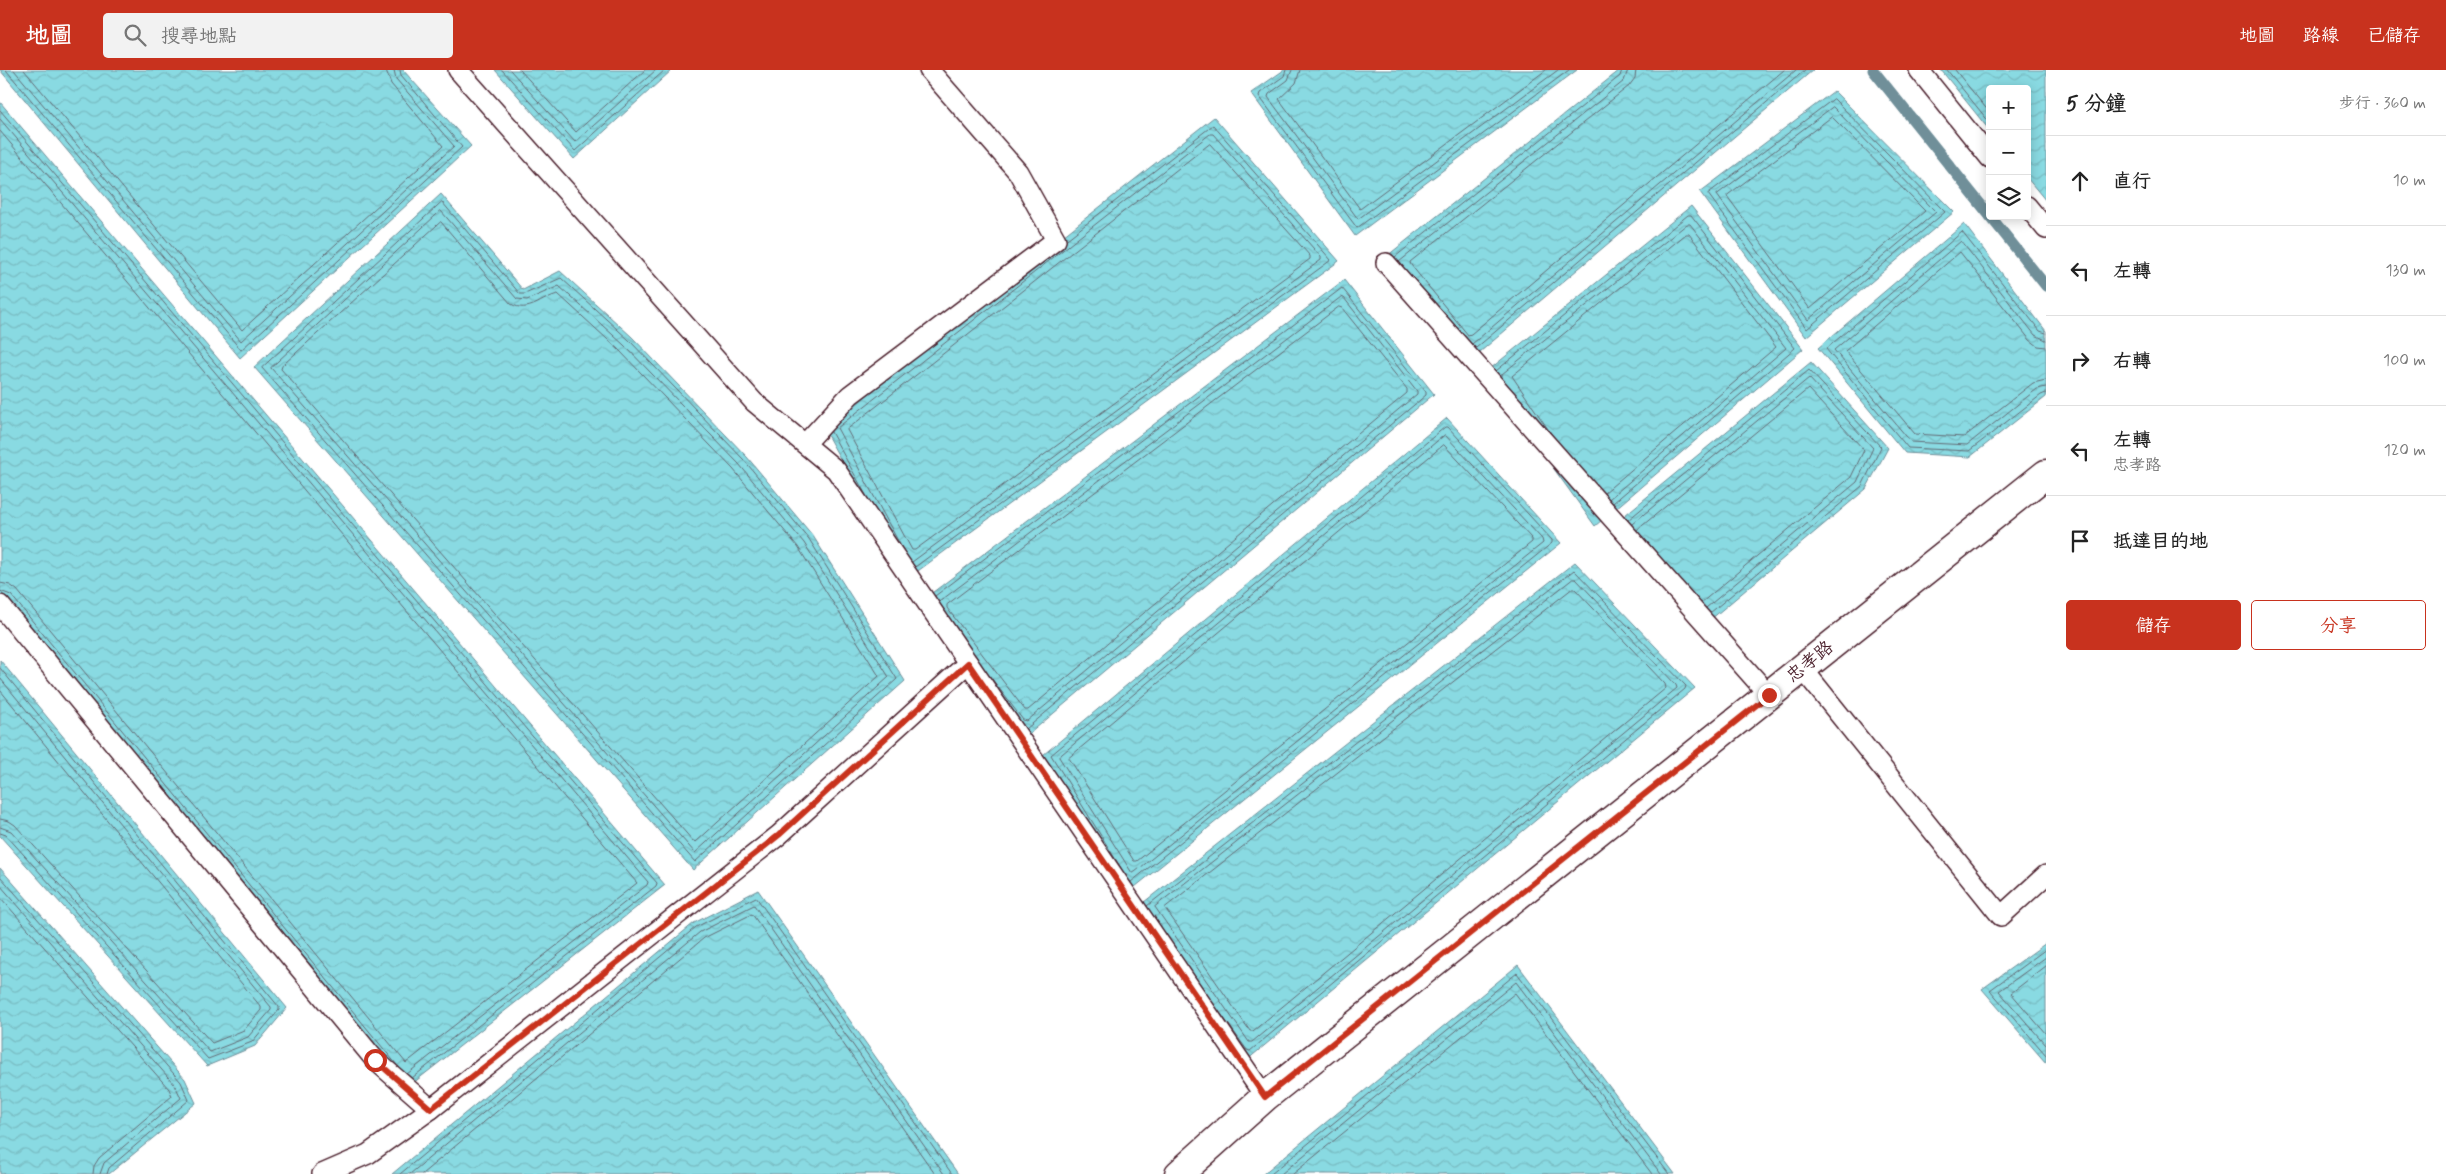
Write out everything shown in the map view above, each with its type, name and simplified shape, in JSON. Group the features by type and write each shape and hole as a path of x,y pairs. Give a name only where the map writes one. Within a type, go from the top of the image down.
{"street":[{"name":"忠孝路","path":"1179,1174 1265,1097 2046,474"}],"lane":[{"path":"458,70 754,402 836,470 1265,1097"},
{"path":"805,444 850,395 1056,240 1018,172 929,70"},
{"path":"1919,70 1986,153"},
{"path":"2031,211 2046,229"},
{"path":"1386,263 1769,695"},
{"path":"0,606 375,1060 431,1109"},
{"path":"322,1174 368,1154 431,1109 779,835 968,663"},
{"path":"1802,668 2001,916 2046,875"}],"water":[{"path":"0,70 403,70 471,146 240,358"},
{"path":"495,70 672,70 574,159"},
{"path":"1284,70 1577,70 1355,236 1251,93"},
{"path":"1620,70 1813,70 1467,363 1382,260"},
{"path":"1941,70 2046,70 2046,201 2031,183 2031,85 1986,85 1986,126"},
{"path":"1834,91 1954,212 1806,337 1700,192"},
{"path":"0,102 665,885 403,1091 0,600"},
{"path":"1214,117 1339,261 907,579 822,426"},
{"path":"441,194 523,290 560,271 632,337 747,457 813,536 905,681 693,870 254,367"},
{"path":"1691,206 1803,349 1595,526 1485,373"},
{"path":"1964,224 2046,331 2046,397 1970,457 1905,453 1818,348"},
{"path":"1344,280 1434,394 1023,739 920,602"},
{"path":"1811,362 1888,448 1866,489 1698,630 1608,529"},
{"path":"1447,418 1561,543 1130,891 1043,755"},
{"path":"1575,562 1695,688 1247,1060 1139,906"},
{"path":"0,660 287,1008 255,1046 207,1066 0,836"},
{"path":"0,868 185,1079 196,1103 109,1174 0,1174"},
{"path":"758,890 958,1174 392,1174 694,923"},
{"path":"2046,943 2046,1063 1982,989"},
{"path":"1518,965 1675,1174 1263,1174"}],"waterway":[{"path":"1873,70 1986,211"},
{"path":"1993,220 2046,286"}],"route":[{"path":"375,1060 431,1109 779,835 968,663 1265,1097 1769,695"}]}
